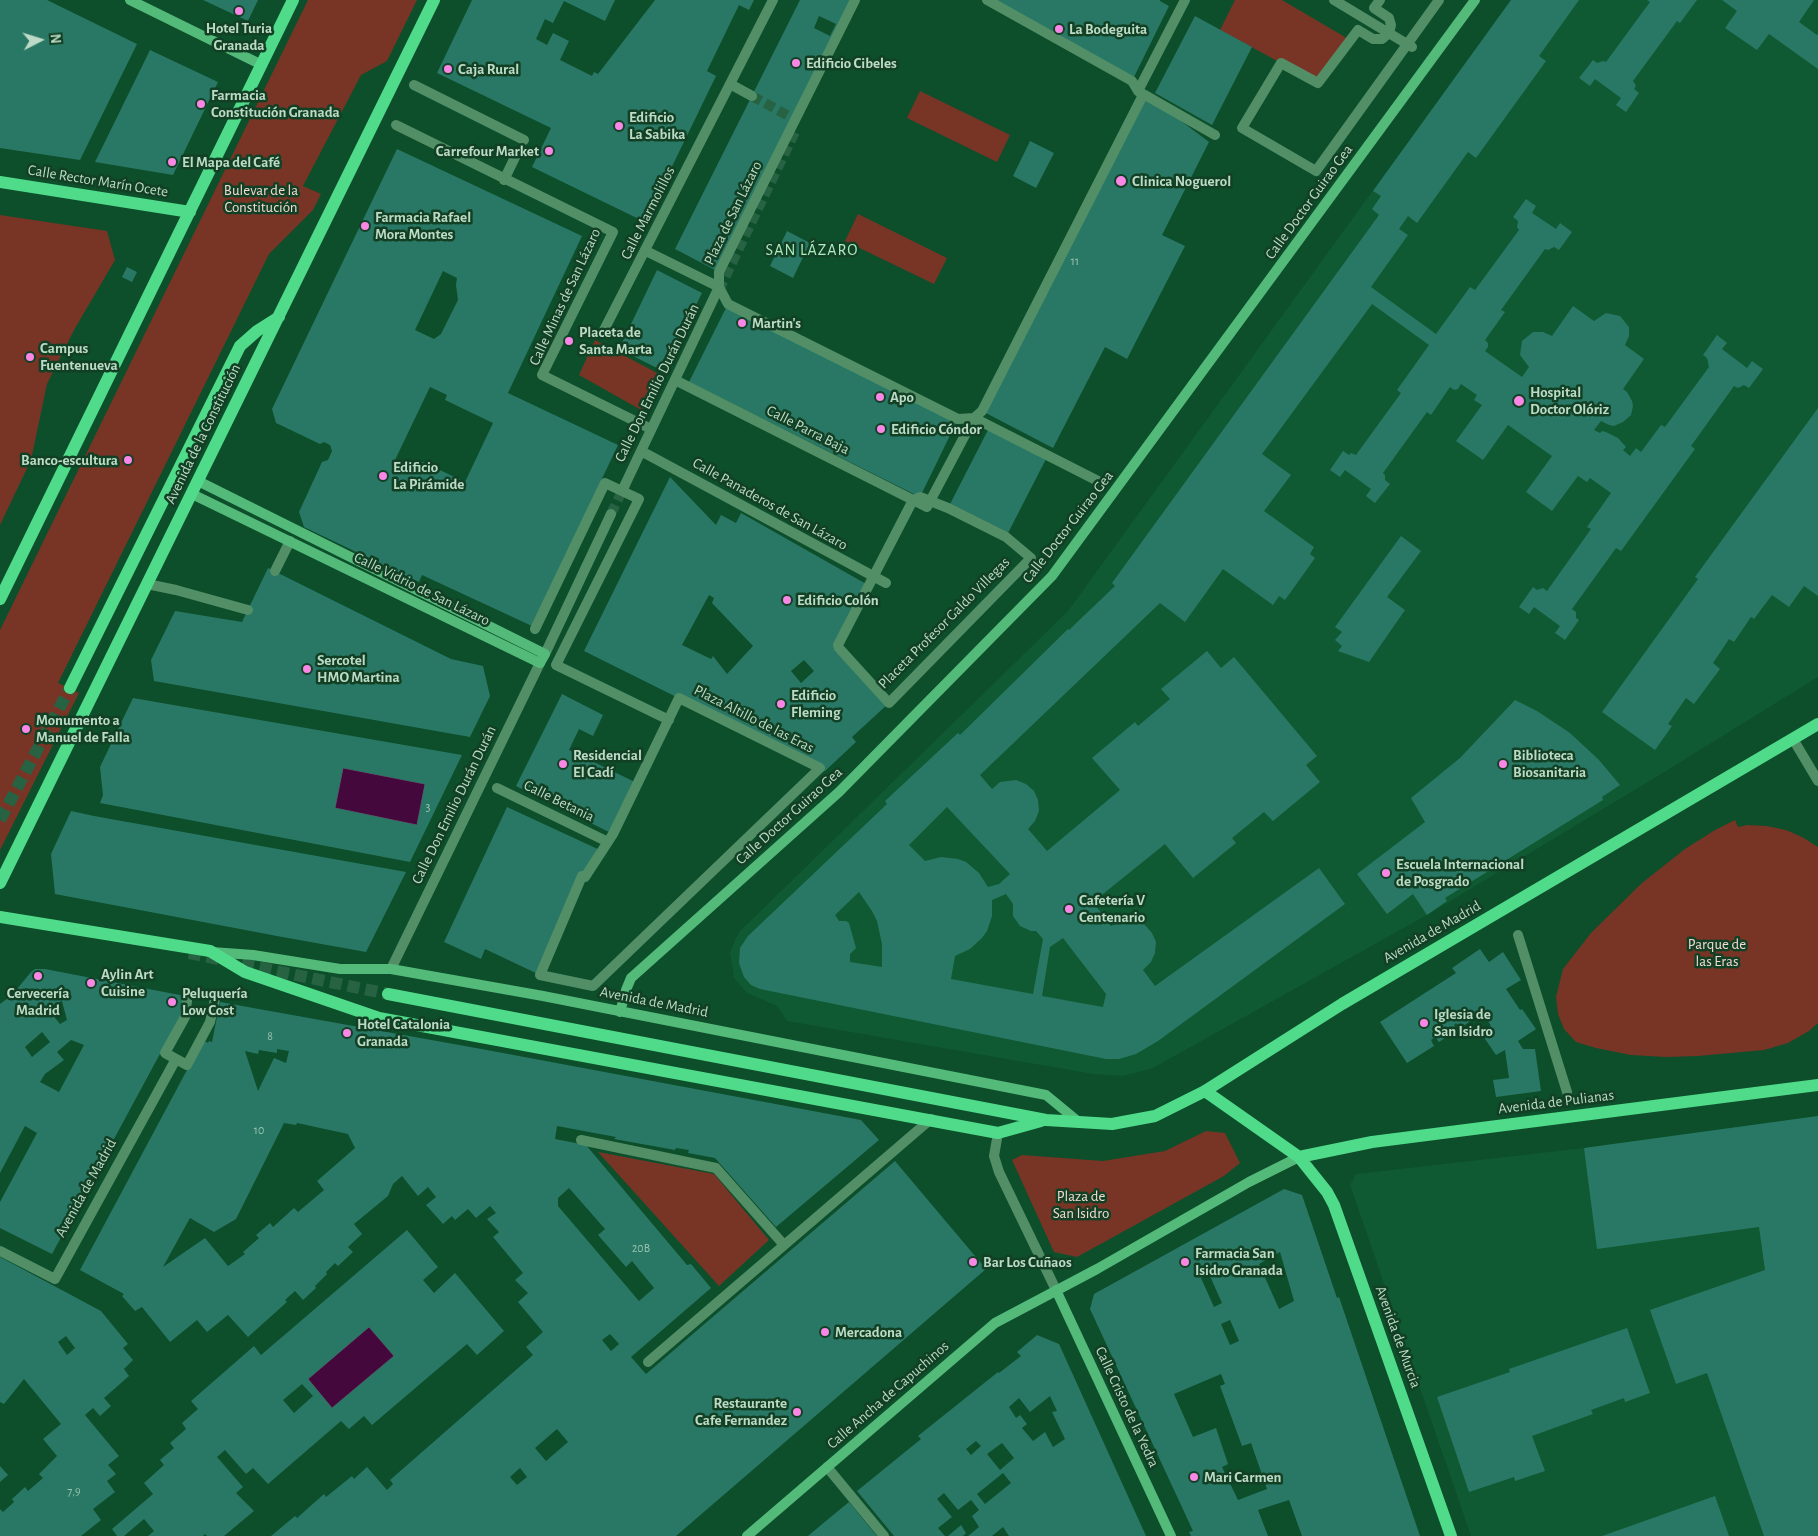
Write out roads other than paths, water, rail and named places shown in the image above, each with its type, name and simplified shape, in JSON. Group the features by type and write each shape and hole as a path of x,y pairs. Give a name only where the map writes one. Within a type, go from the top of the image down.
{"main road":[{"path":"0,599 293,0"},
{"name":"Avenida de la Constitución","path":"0,883 434,0"},
{"name":"Calle Rector Marín Ocete","path":"0,182 190,212"},
{"path":"70,688 240,346 257,331 279,317"},
{"name":"Avenida de Madrid","path":"388,994 1046,1120 1112,1124 1155,1116 1205,1091 1342,1004 1818,724"},
{"name":"Avenida de Madrid","path":"0,917 210,952 245,972 379,1018 998,1133 1046,1120"},
{"name":"Avenida de Pulianas","path":"1299,1157 1372,1142 1818,1085"},
{"path":"1205,1091 1299,1157"},
{"name":"Avenida de Murcia","path":"1299,1157 1327,1192 1334,1205 1451,1536"}],"street":[{"path":"130,0 262,65"},
{"name":"Calle Marmolillos","path":"603,332 773,0"},
{"name":"Plaza de San Lázaro","path":"855,0 720,272 719,288 728,304 958,419 974,418 1098,481"},
{"path":"928,503 974,418 982,411 1143,95 1132,81 987,0"},
{"path":"1138,91 1185,0"},
{"path":"1334,0 1410,46"},
{"path":"1380,0 1374,8 1389,18 1391,25 1389,33 1382,39 1373,39 1358,30 1318,83 1281,63 1242,128 1316,171 1410,46 1438,0"},
{"name":"Calle Doctor Guirao Gea","path":"620,1012 631,978 838,792 1052,576 1475,0"},
{"path":"730,84 752,96"},
{"path":"414,86 524,140"},
{"path":"1138,91 1216,134"},
{"name":"Calle Minas de San Lázaro","path":"396,125 504,180 613,232 542,375 652,429"},
{"path":"504,180 518,153"},
{"path":"646,250 719,288"},
{"name":"Calle Don Emilio Durán Durán","path":"622,491 719,288"},
{"name":"Calle Parra Baja","path":"675,380 913,500 928,503"},
{"name":"Calle Panaderos de San Lázaro","path":"641,451 886,583"},
{"name":"Calle Vidrio de San Lázaro","path":"198,481 296,530 542,659"},
{"path":"535,629 605,483 639,499 556,665 669,720"},
{"name":"Calle Vidrio de San Lázaro","path":"192,494 542,659"},
{"name":"Placeta Profesor Galdo Villegas","path":"913,500 838,645 889,703 1031,558 1006,537 928,503"},
{"name":"Calle Don Emilio Durán Durán","path":"391,969 612,514"},
{"path":"275,571 296,530"},
{"path":"147,584 248,610"},
{"name":"Plaza Altillo de las Eras","path":"679,698 820,768 593,986 540,975 582,876 585,877 613,834 669,720 679,698"},
{"path":"1793,739 1818,781"},
{"name":"Calle Betania","path":"497,788 608,842"},
{"path":"1518,935 1567,1092"},
{"name":"Avenida de Madrid","path":"210,952 253,955 340,969 391,969 543,996 1046,1095 1080,1123"},
{"path":"188,993 185,1017 165,1053 188,1065 210,1022 214,999"},
{"name":"Avenida de Madrid","path":"0,1251 55,1278 176,1059"},
{"path":"648,1362 930,1119"},
{"path":"998,1133 994,1156 998,1172 1056,1290 1249,1182 1299,1157"},
{"path":"581,1140 716,1168 784,1245"},
{"name":"Calle Ancha de Capuchinos","path":"748,1536 995,1322 1056,1290"},
{"name":"Calle Cristo de la Yedra","path":"1056,1290 1171,1536"},
{"path":"827,1467 884,1536"}],"tunnel":[{"path":"752,96 796,120"},
{"path":"719,290 795,132"},
{"path":"611,514 626,483"},
{"path":"0,820 70,688"},
{"path":"189,953 388,994"}],"place":[{"name":"Hotel Turia Granada","path":"239,11"},
{"name":"La Bodeguita","path":"1059,29"},
{"name":"Edificio Cibeles","path":"796,63"},
{"name":"Caja Rural","path":"448,69"},
{"name":"Farmacia Constitución Granada","path":"201,104"},
{"name":"Edificio La Sabika","path":"619,126"},
{"name":"Carrefour Market","path":"549,151"},
{"name":"El Mapa del Café","path":"172,162"},
{"name":"Clinica Noguerol","path":"1121,181"},
{"name":"Farmacia Rafael Mora Montes","path":"365,226"},
{"name":"Martin's","path":"742,323"},
{"name":"Placeta de Santa Marta","path":"569,341"},
{"name":"Campus Fuentenueva","path":"30,357"},
{"name":"Apo","path":"880,397"},
{"name":"Hospital Doctor Olóriz","path":"1519,401"},
{"name":"Edificio Cóndor","path":"881,429"},
{"name":"Banco-escultura","path":"128,460"},
{"name":"Edificio La Pirámide","path":"383,476"},
{"name":"Edificio Colón","path":"787,600"},
{"name":"Sercotel HMO Martina","path":"307,669"},
{"name":"Edificio Fleming","path":"781,704"},
{"name":"Monumento a Manuel de Falla","path":"26,729"},
{"name":"Residencial El Cadí","path":"563,764"},
{"name":"Biblioteca Biosanitaria","path":"1503,764"},
{"name":"Escuela Internacional de Posgrado","path":"1386,873"},
{"name":"Cafetería V Centenario","path":"1069,909"},
{"name":"Cervecería Madrid","path":"38,976"},
{"name":"Aylin Art Cuisine","path":"91,983"},
{"name":"Peluquería Low Cost","path":"172,1002"},
{"name":"Iglesia de San Isidro","path":"1424,1023"},
{"name":"Hotel Catalonia Granada","path":"347,1033"},
{"name":"Bar Los Cuñaos","path":"973,1262"},
{"name":"Farmacia San Isidro Granada","path":"1185,1262"},
{"name":"Mercadona","path":"825,1332"},
{"name":"Restaurante Cafe Fernandez","path":"797,1412"},
{"name":"Mari Carmen","path":"1194,1477"}],"district":[{"name":"SAN LÁZARO","path":"812,250"}],"park label":[{"name":"Bulevar de la Constitución","path":"261,198"},
{"name":"Parque de las Eras","path":"1717,952"},
{"name":"Plaza de San Isidro","path":"1081,1204"}]}
